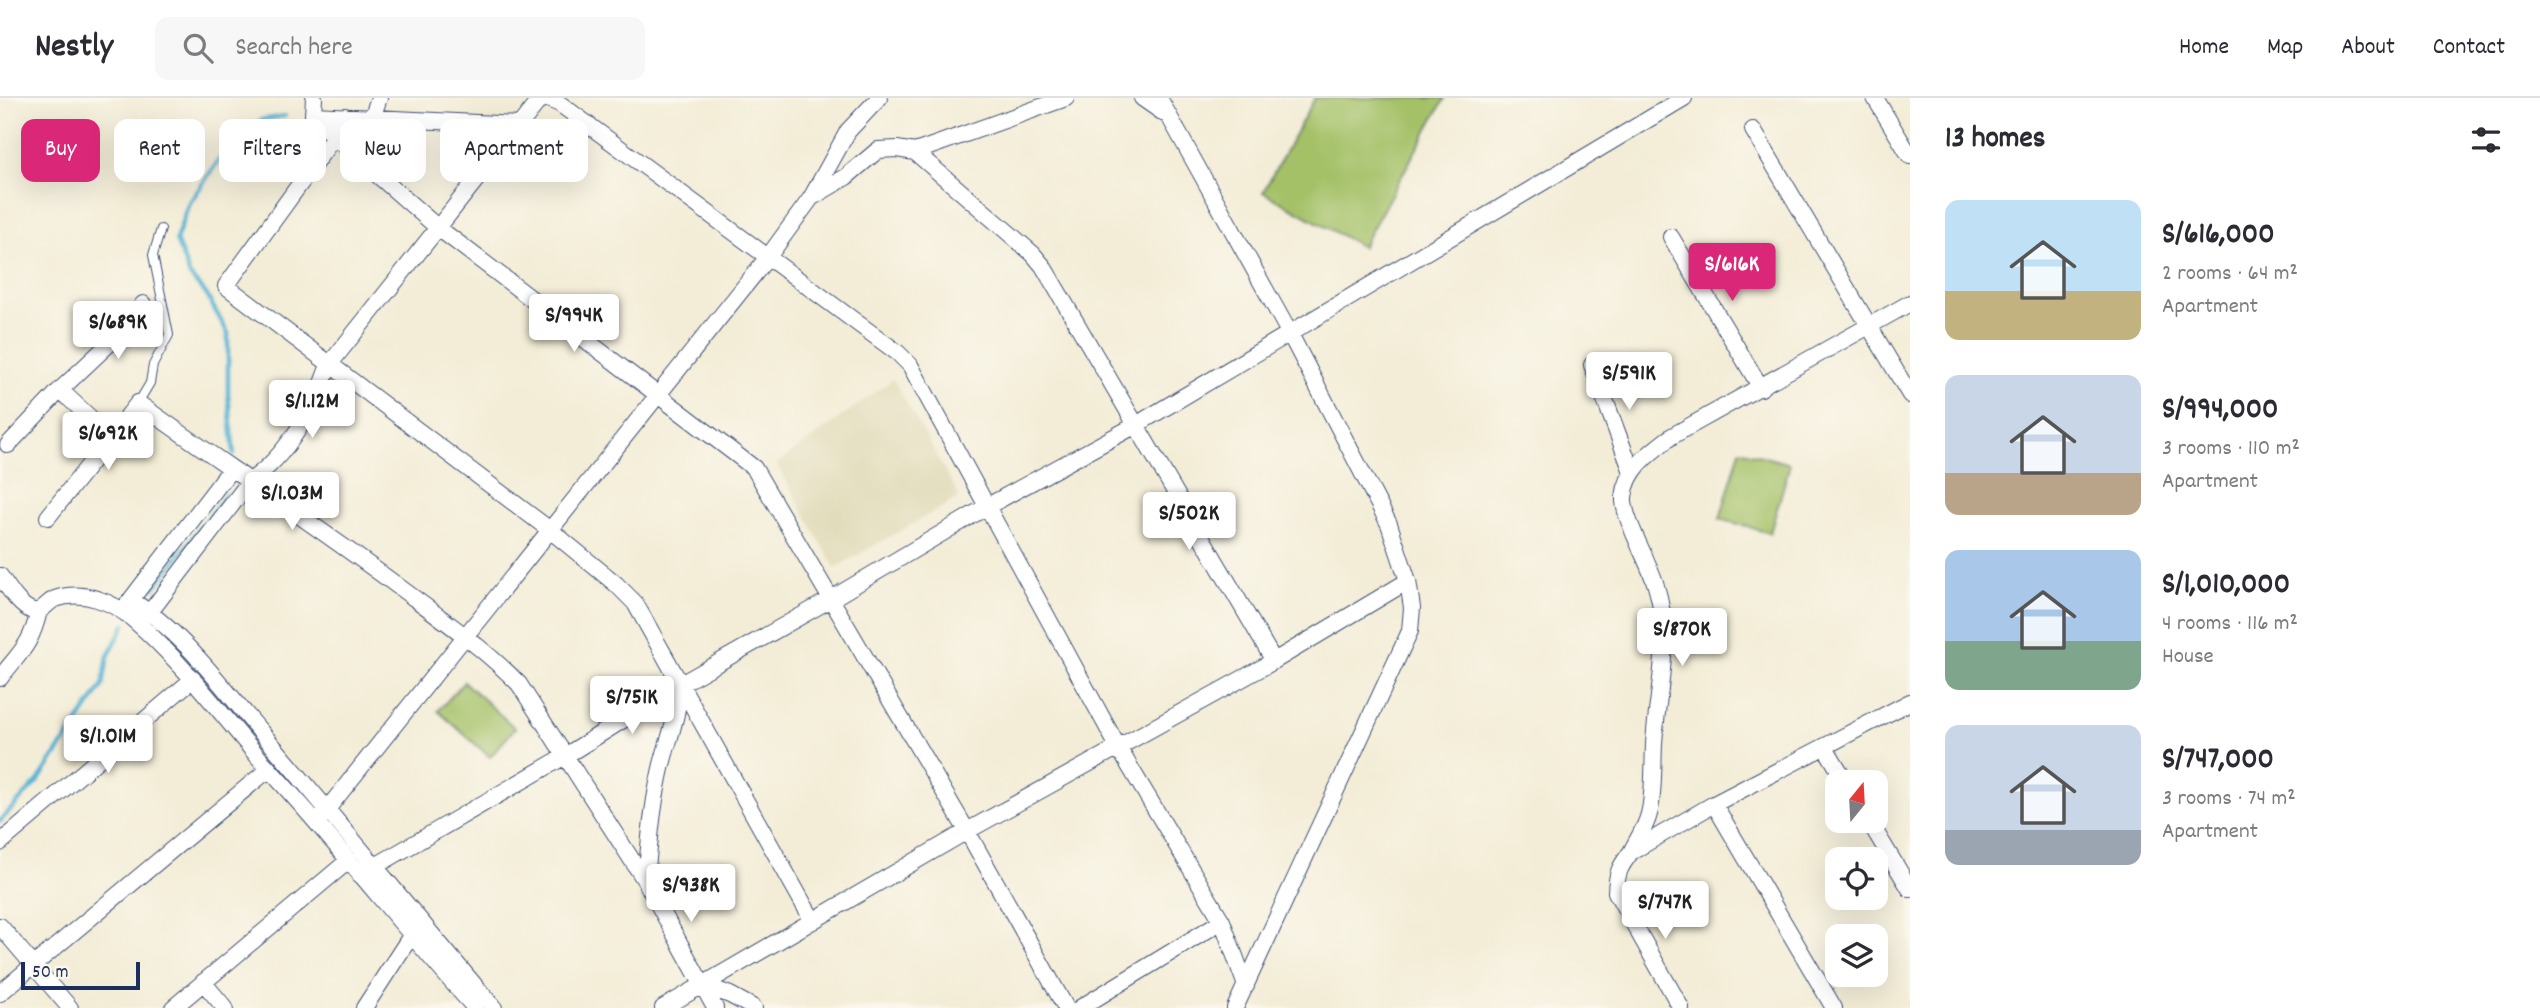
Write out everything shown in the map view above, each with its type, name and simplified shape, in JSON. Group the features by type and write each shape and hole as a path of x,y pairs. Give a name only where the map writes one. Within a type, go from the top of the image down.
{"street":[{"path":"372,118 379,98"},
{"path":"525,119 543,98 560,104 898,353 910,365 1118,747 1222,921 1246,986"},
{"path":"317,822 768,257 811,198 848,131 879,98"},
{"path":"811,198 846,177 878,150 915,152 1066,98"},
{"path":"1142,98 1167,115"},
{"path":"1159,98 1290,334 1389,524 1408,581 1412,608 1410,631 1235,1008"},
{"path":"367,870 986,507 1136,425 1684,98"},
{"path":"1875,98 1910,156"},
{"path":"314,106 345,116 440,121"},
{"path":"314,106 334,137 438,227 754,468 967,831 1066,1008"},
{"path":"345,116 334,137 226,286 551,530 635,603 813,921"},
{"path":"1753,131 1910,395"},
{"path":"915,152 1033,254 1043,266 1274,661"},
{"path":"150,612 250,481 267,469 284,449 320,393 329,365 474,182"},
{"path":"1671,237 1761,388"},
{"path":"1681,1008 1616,892 1617,873 1631,852 1650,813 1657,701 1665,658 1665,623 1656,586 1626,516 1623,499 1632,472 1651,452 1672,436 1910,303"},
{"path":"8,445 60,390 128,326 143,304"},
{"path":"1592,365 1632,472"},
{"path":"60,390 111,437"},
{"path":"48,517 138,403 333,538 466,636 498,662 519,684 536,708 646,881 704,985 711,1007"},
{"path":"127,606 231,469"},
{"path":"0,576 25,607 39,611"},
{"path":"663,1008 967,831 1274,661 1408,581"},
{"path":"0,678 28,644 39,611 54,600 70,596 90,597 150,612 206,669 327,809 411,936 483,1006"},
{"path":"127,606 317,822 348,861 367,870 420,922 483,1006"},
{"path":"0,843 193,679"},
{"path":"646,881 653,806 666,744 679,709 679,685"},
{"path":"1631,852 1714,804 1910,702"},
{"path":"1825,747 1839,770"},
{"path":"0,993 269,769"},
{"path":"1714,804 1834,1008"},
{"path":"1876,833 1910,889"},
{"path":"173,1008 348,861"},
{"path":"1080,1008 1222,921"},
{"path":"364,1008 420,922"},
{"path":"0,926 70,1008"},
{"path":"203,982 225,1008"},
{"path":"704,985 754,1008"}],"lane":[{"path":"138,403 150,383 153,365 169,335 153,255 161,229"}],"shaded area":[{"path":"893,379 960,497 835,568 777,464"}],"green space":[{"path":"1315,98 1445,98 1362,247 1263,192"},
{"path":"1740,450 1790,464 1770,533 1720,519"},
{"path":"464,682 515,728 490,757 438,711"}],"waterway":[{"path":"234,454 228,393 228,333 206,294 190,276 176,240 188,205 232,141 261,120 285,116"},
{"path":"154,588 226,495"},
{"path":"0,821 38,781 103,685 108,656 125,624"}]}
